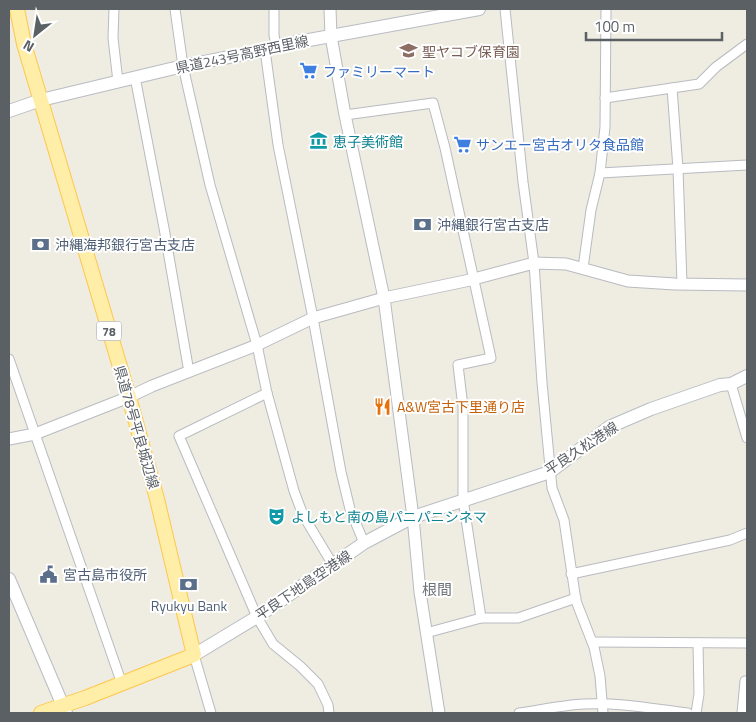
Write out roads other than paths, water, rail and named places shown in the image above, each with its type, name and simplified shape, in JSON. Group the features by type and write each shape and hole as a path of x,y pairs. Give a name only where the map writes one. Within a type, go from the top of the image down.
{"main road":[{"name":"県道78号平良城辺線","path":"17,9 24,44 129,397 157,499 194,655"},
{"name":"県道243号高野西里線","path":"9,111 41,100 135,77 331,36 418,14 479,9"},
{"name":"平良久松港線","path":"413,517 550,472 609,427 651,408 720,385 731,384 747,376"},
{"name":"平良下地島空港線","path":"194,655 257,617 364,543 413,517"},
{"path":"9,579 65,710"},
{"path":"41,713 65,710 122,684 194,655"}],"street":[{"path":"114,9 113,38 118,82"},
{"path":"175,9 183,66 210,185 257,345 267,393 294,491 303,515 333,565"},
{"path":"274,9 274,35 270,48 278,145 313,318 340,472 350,509 364,543"},
{"path":"330,9 331,36 345,116 384,298 413,517 426,633 439,713"},
{"path":"505,9 521,163 534,263 552,488 564,520 576,598 592,642 600,676 603,713"},
{"path":"583,268 591,210 600,173 604,126 606,9"},
{"path":"605,98 699,84 716,67 747,44"},
{"path":"135,77 189,372"},
{"path":"672,88 678,169 682,284"},
{"path":"345,116 433,103 445,148 491,358 458,366 463,407 463,499 480,618"},
{"path":"600,173 747,165"},
{"path":"9,439 35,434 129,397 152,386 257,345 313,318 384,298 473,279 534,263 566,264 628,281 747,285"},
{"path":"9,359 122,684"},
{"path":"731,384 747,438"},
{"path":"267,393 179,436 257,617 273,644 318,684 328,705 329,713"},
{"path":"572,574 730,540 747,533"},
{"path":"426,633 480,618 518,618 576,598"},
{"path":"592,642 747,643"},
{"path":"696,713 699,694 698,643"},
{"path":"194,655 211,713"},
{"path":"742,713 745,681"},
{"path":"519,713 582,704 618,704 688,713"}],"place":[{"name":"聖ヤコブ保育園","path":"408,51"},
{"name":"ファミリーマート","path":"309,71"},
{"name":"恵子美術館","path":"319,141"},
{"name":"サンエー宮古オリタ食品館","path":"462,144"},
{"name":"沖縄銀行宮古支店","path":"423,224"},
{"name":"沖縄海邦銀行宮古支店","path":"41,244"},
{"name":"A&W宮古下里通り店","path":"383,406"},
{"name":"よしもと南の島パニパニシネマ","path":"277,516"},
{"name":"宮古島市役所","path":"49,574"},
{"name":"Ryukyu Bank","path":"189,585"}],"district":[{"name":"根間","path":"437,589"}]}
